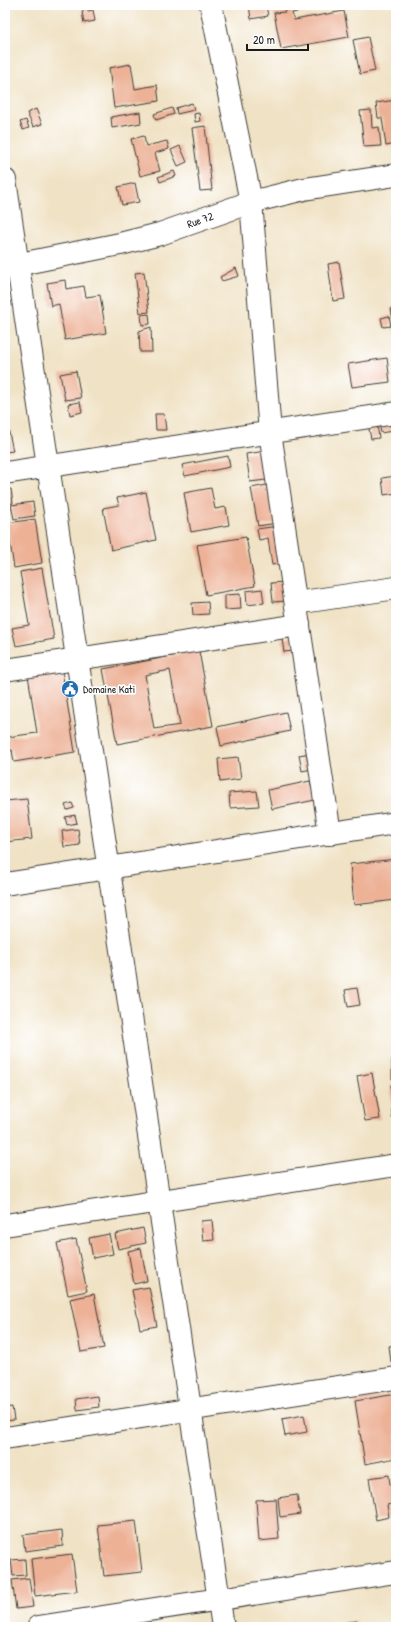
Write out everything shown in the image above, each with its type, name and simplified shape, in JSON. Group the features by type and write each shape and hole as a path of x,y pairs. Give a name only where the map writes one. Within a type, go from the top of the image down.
{"street":[{"path":"212,5 251,202 270,432 330,834"},
{"name":"Rue 72","path":"11,266 160,234 251,202 304,189 396,176"},
{"path":"5,180 11,266 48,466 223,1627"},
{"path":"5,473 396,412"},
{"path":"296,603 396,588"},
{"path":"5,670 299,625"},
{"path":"5,884 396,824"},
{"path":"5,1225 396,1165"},
{"path":"5,1438 396,1378"},
{"path":"38,1627 396,1572"}],"building":[{"path":"249,5 266,5 268,16 251,19"},
{"path":"284,5 330,5 292,13 294,20 344,11 349,37 281,49 274,13 285,12"},
{"path":"93,10 95,21 84,23 82,12"},
{"path":"368,37 375,71 360,74 353,40"},
{"path":"131,64 135,89 157,85 159,101 114,108 109,68"},
{"path":"396,100 396,144 386,146 382,118 378,118 376,103"},
{"path":"192,103 194,110 177,114 176,108"},
{"path":"172,108 174,114 156,120 154,114"},
{"path":"36,109 42,124 33,127 27,113"},
{"path":"371,110 372,128 379,127 381,146 364,147 360,111"},
{"path":"140,112 141,123 112,128 111,117"},
{"path":"199,113 200,121 195,122 194,114"},
{"path":"26,120 29,128 23,130 20,122"},
{"path":"205,126 212,190 200,191 192,128"},
{"path":"144,136 146,146 167,141 169,149 155,153 160,171 140,176 131,139"},
{"path":"180,146 187,162 178,166 171,150"},
{"path":"174,171 176,176 160,182 158,177"},
{"path":"135,183 139,202 122,205 118,187"},
{"path":"339,262 345,299 333,301 328,264"},
{"path":"236,268 239,276 222,281 220,277"},
{"path":"144,272 149,312 140,313 135,273"},
{"path":"65,280 66,289 84,286 86,297 100,295 106,333 65,340 59,304 51,306 47,283"},
{"path":"396,307 396,333 395,333 391,308"},
{"path":"149,314 150,324 142,325 141,315"},
{"path":"389,316 391,326 383,327 381,318"},
{"path":"151,327 152,352 140,352 139,331"},
{"path":"387,358 390,382 352,387 348,364"},
{"path":"76,371 81,398 65,400 60,374"},
{"path":"80,402 82,412 70,415 68,404"},
{"path":"5,414 13,451 5,452"},
{"path":"155,414 164,414 166,430 156,430"},
{"path":"396,420 396,438 393,438 392,431 381,433 379,422"},
{"path":"377,423 379,438 371,439 368,424"},
{"path":"266,451 277,523 258,526 251,488 267,485 266,480 250,482 246,454"},
{"path":"228,456 230,467 185,476 182,465"},
{"path":"396,476 396,493 384,495 382,478"},
{"path":"211,488 215,509 226,507 229,525 191,532 184,493"},
{"path":"11,489 13,503 5,504 5,490"},
{"path":"146,492 156,540 111,550 103,508 119,505 117,498"},
{"path":"33,502 35,516 14,519 11,505"},
{"path":"35,519 42,563 14,568 7,523"},
{"path":"278,526 284,563 272,565 268,538 259,540 257,529"},
{"path":"246,537 255,586 206,595 197,545"},
{"path":"42,568 54,639 16,646 12,628 29,625 20,572"},
{"path":"285,582 286,601 273,602 271,583"},
{"path":"262,589 264,603 247,605 246,591"},
{"path":"240,594 241,609 225,610 225,595"},
{"path":"208,602 209,614 193,615 192,603"},
{"path":"293,637 294,651 284,652 282,639"},
{"path":"199,651 213,726 117,744 103,669","holes":["170,670 180,725 154,729 145,675"]},
{"path":"62,670 75,752 14,762 12,750 5,752 5,731 7,737 37,733 28,675"},
{"path":"286,712 290,731 221,746 217,727"},
{"path":"310,753 312,769 302,771 299,755"},
{"path":"238,757 241,779 220,782 218,759"},
{"path":"310,781 315,800 272,809 268,790"},
{"path":"257,791 259,806 230,808 229,793"},
{"path":"27,799 32,839 5,842 5,801"},
{"path":"72,803 74,808 67,810 65,805"},
{"path":"75,815 77,823 67,825 65,817"},
{"path":"78,829 80,845 64,847 62,831"},
{"path":"396,859 396,900 354,905 350,864"},
{"path":"357,988 360,1005 348,1007 345,990"},
{"path":"392,1059 396,1059 396,1079 392,1079"},
{"path":"372,1073 380,1119 365,1121 357,1076"},
{"path":"396,1084 396,1118 392,1118 391,1085"},
{"path":"212,1220 214,1240 203,1241 201,1221"},
{"path":"143,1228 146,1243 118,1249 115,1234"},
{"path":"109,1234 113,1254 93,1258 89,1238"},
{"path":"76,1239 87,1291 68,1295 57,1243"},
{"path":"141,1248 147,1281 134,1284 128,1251"},
{"path":"149,1287 157,1326 140,1329 132,1290"},
{"path":"94,1294 104,1348 81,1352 70,1299"},
{"path":"396,1345 396,1362 391,1362 389,1346"},
{"path":"396,1394 396,1458 365,1464 355,1401"},
{"path":"98,1396 99,1407 77,1410 76,1399"},
{"path":"12,1407 14,1420 5,1421 5,1408"},
{"path":"304,1415 307,1432 285,1436 282,1419"},
{"path":"389,1475 390,1485 396,1484 396,1503 387,1505 389,1517 376,1520 369,1478"},
{"path":"297,1495 300,1514 280,1517 278,1498"},
{"path":"276,1499 279,1539 259,1541 256,1500"},
{"path":"136,1521 142,1572 104,1576 98,1525"},
{"path":"62,1530 63,1546 25,1551 23,1535"},
{"path":"72,1554 77,1591 35,1596 31,1559"},
{"path":"25,1559 26,1575 13,1576 11,1560"},
{"path":"29,1578 33,1607 16,1609 12,1580"},
{"path":"357,1621 358,1627 333,1627 332,1624"}],"place":[{"name":"Domaine Kati","path":"70,689"}]}
